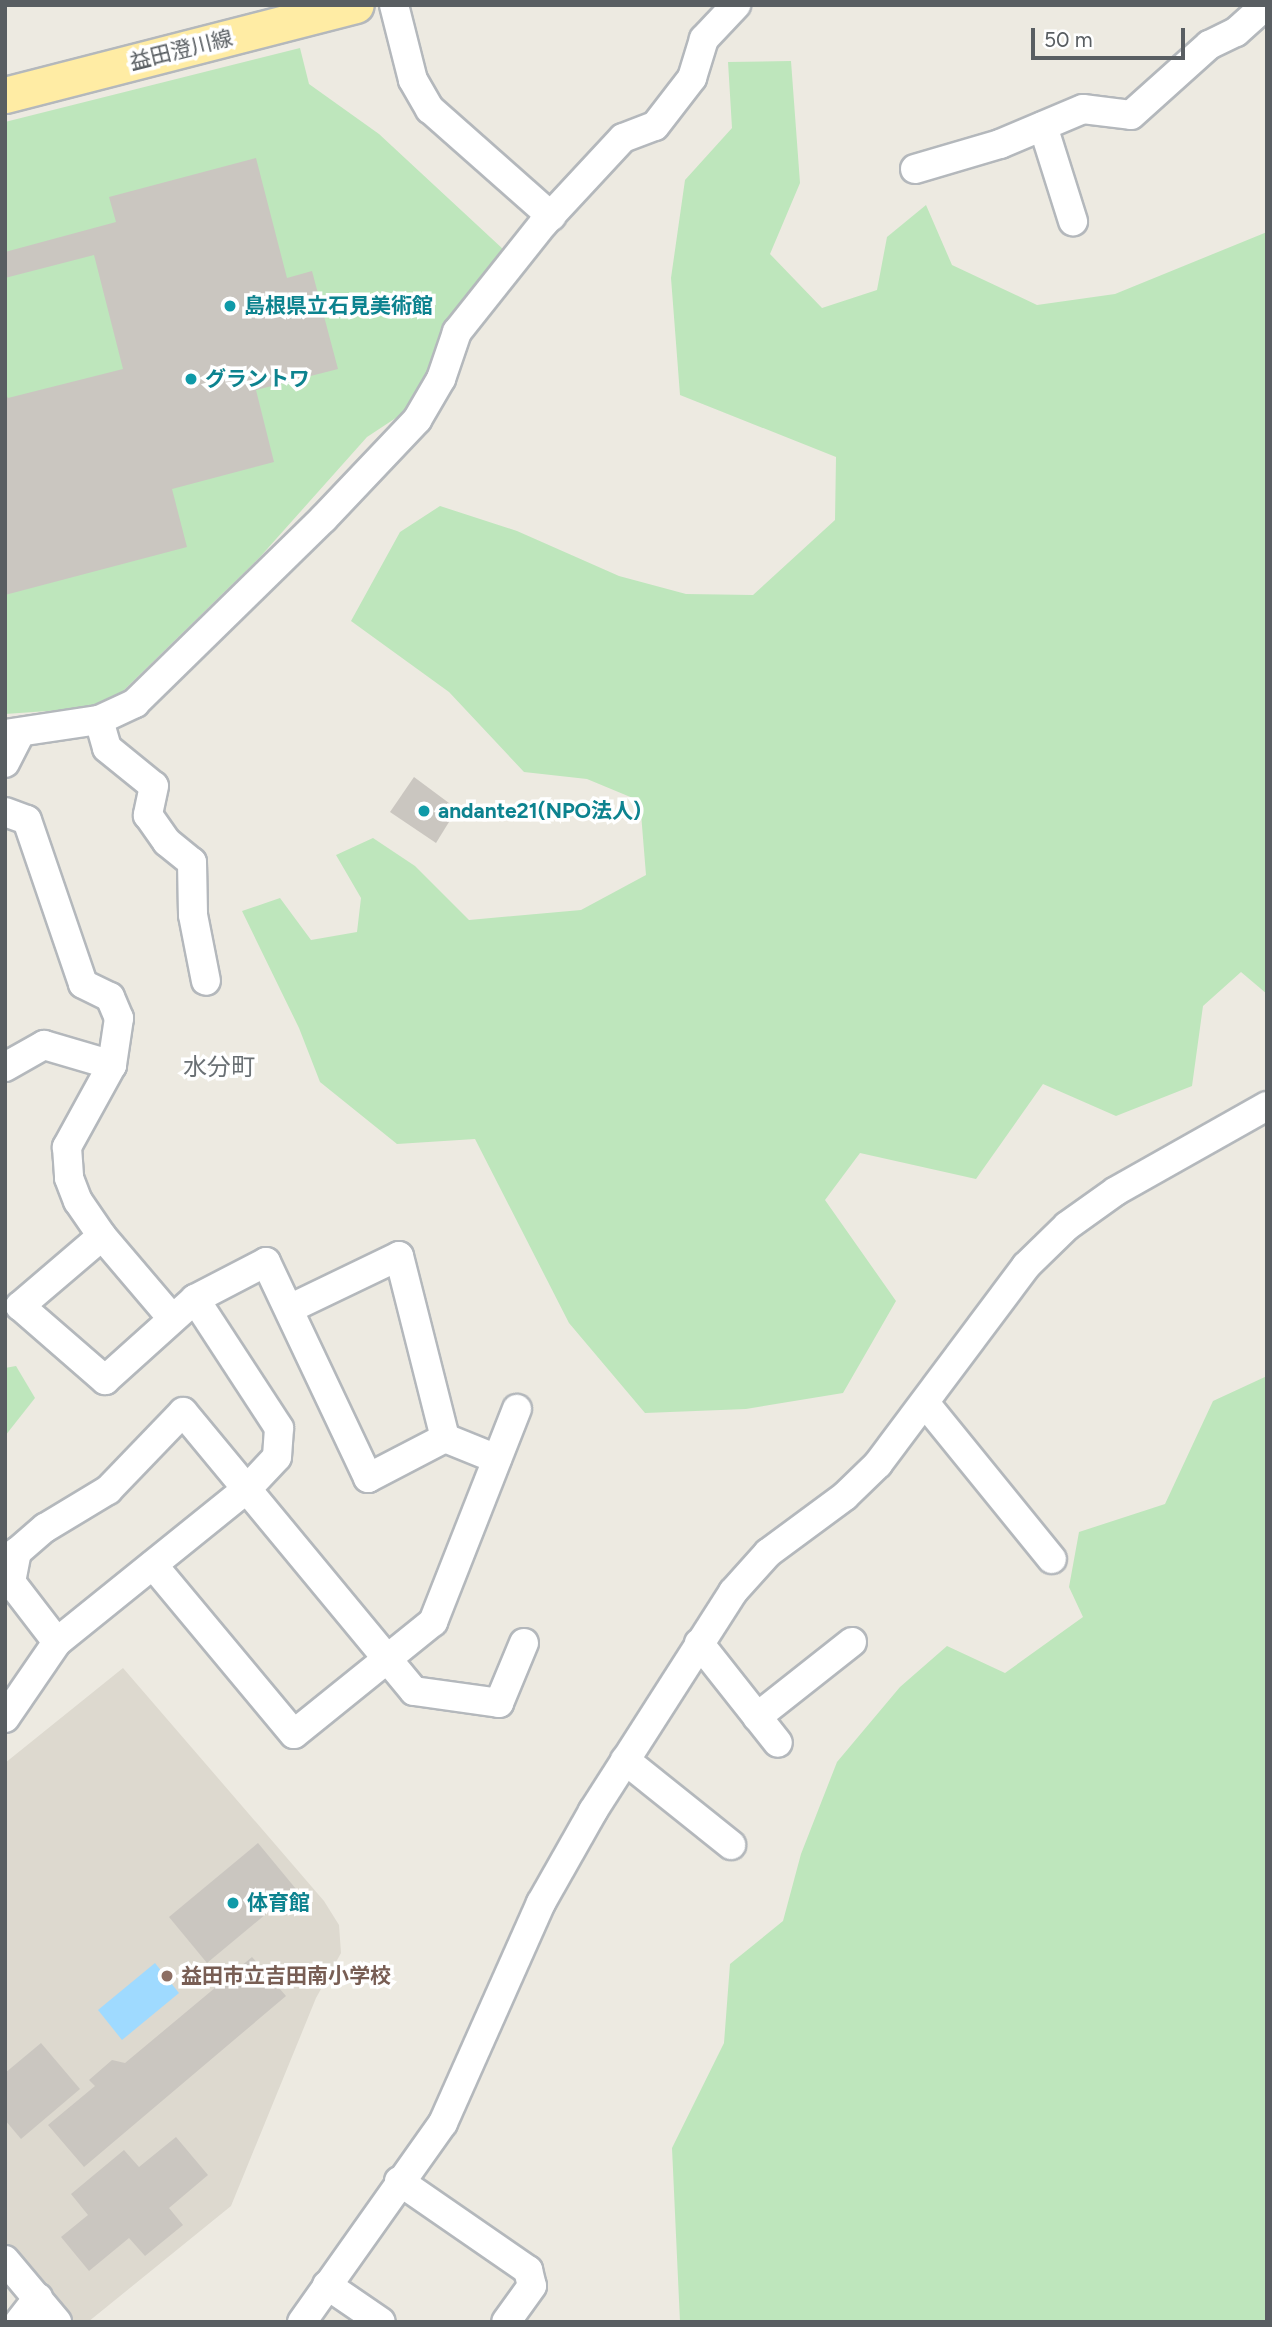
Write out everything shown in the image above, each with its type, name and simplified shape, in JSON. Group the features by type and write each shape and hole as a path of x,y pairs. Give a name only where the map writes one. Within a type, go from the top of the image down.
{"main road":[{"name":"益田澄川線","path":"5,95 356,5"}],"street":[{"path":"394,5 413,80 430,109 551,216"},
{"path":"5,763 13,734 99,720 135,703 417,420 441,379 457,332 551,216 624,138 655,126 692,78 704,39 736,5"},
{"path":"915,169 1000,144 1083,109 1131,115 1209,45 1236,32 1266,5"},
{"path":"1043,126 1073,220"},
{"path":"99,720 107,748 153,786 148,815 167,842 192,862 192,915 206,981"},
{"path":"5,811 27,820 83,984 110,997 119,1017 112,1065 67,1147 69,1178 78,1201 102,1236 171,1317"},
{"path":"7,1062 44,1045 112,1065"},
{"path":"302,2322 399,2181 443,2123 541,1903 625,1760 733,1592 768,1553 845,1496 878,1464 1026,1266 1067,1226 1116,1191 1267,1105"},
{"path":"102,1236 20,1306 105,1380 171,1317 195,1299 266,1262 368,1478 445,1438"},
{"path":"289,1309 399,1256 445,1438"},
{"path":"5,1718 57,1642 248,1488 277,1457 279,1428 195,1299"},
{"path":"925,1403 1052,1559"},
{"path":"153,1565 294,1734 433,1622 517,1409"},
{"path":"57,1642 10,1582 17,1552 45,1528 108,1490 183,1412 414,1691 499,1703 524,1643"},
{"path":"445,1438 497,1460"},
{"path":"757,1717 852,1642"},
{"path":"699,1643 778,1743"},
{"path":"625,1760 731,1845"},
{"path":"399,2181 528,2270 532,2286 506,2322"},
{"path":"5,2260 57,2322"},
{"path":"327,2285 381,2322"},
{"path":"19,2322 38,2298"}],"shaded area":[{"name":"益田市立吉田南小学校","path":"123,1668 324,1901 339,1925 341,1953 316,1998 231,2206 88,2322 68,2322 5,2244 5,1763"}],"green space":[{"path":"300,48 309,84 379,134 504,250 446,323 431,372 411,408 367,437 260,557 120,694 90,708 5,714 5,122"},
{"path":"791,61 800,183 770,254 822,308 877,290 887,237 926,205 952,265 1037,305 1115,294 1267,232 1267,994 1241,972 1203,1006 1192,1086 1116,1116 1043,1084 976,1179 860,1153 825,1200 896,1301 843,1393 746,1409 645,1413 569,1323 475,1139 397,1144 320,1082 299,1028 242,911 280,898 311,940 357,932 361,898 336,855 373,838 415,866 469,920 581,910 646,875 640,801 587,779 524,772 449,692 351,621 400,532 440,506 517,531 619,576 686,594 753,595 835,520 836,457 680,395 671,278 685,180 732,128 728,62"},
{"path":"16,1366 35,1398 5,1436 5,1368"},
{"path":"1267,1376 1267,2322 680,2322 672,2148 724,2043 730,1964 783,1921 801,1854 837,1762 900,1687 947,1646 1005,1673 1083,1617 1069,1587 1079,1532 1165,1504 1213,1401"}],"water":[{"path":"155,1963 179,1993 122,2040 98,2010"}],"building":[{"name":"グラントワ","path":"256,158 287,278 312,271 338,369 256,390 274,462 172,489 187,547 5,595 5,393 8,398 123,369 94,255 5,278 5,252 116,222 109,197"},
{"name":"andante21(NPO法人)","path":"414,777 457,809 436,843 390,812"},
{"name":"体育館","path":"258,1843 296,1889 207,1963 169,1917"},
{"path":"252,1957 286,1996 84,2167 48,2125 95,2086 89,2080 112,2060 125,2063"},
{"path":"41,2043 80,2089 21,2139 5,2120 5,2073"},
{"path":"176,2137 208,2175 169,2208 183,2225 145,2256 129,2238 89,2271 61,2237 88,2215 71,2194 124,2150 139,2167"}],"place":[{"name":"島根県立石見美術館","path":"230,306"},
{"name":"グラントワ","path":"191,379"},
{"name":"andante21(NPO法人)","path":"424,811"},
{"name":"体育館","path":"233,1903"},
{"name":"益田市立吉田南小学校","path":"167,1976"}],"district":[{"name":"水分町","path":"219,1067"}]}
